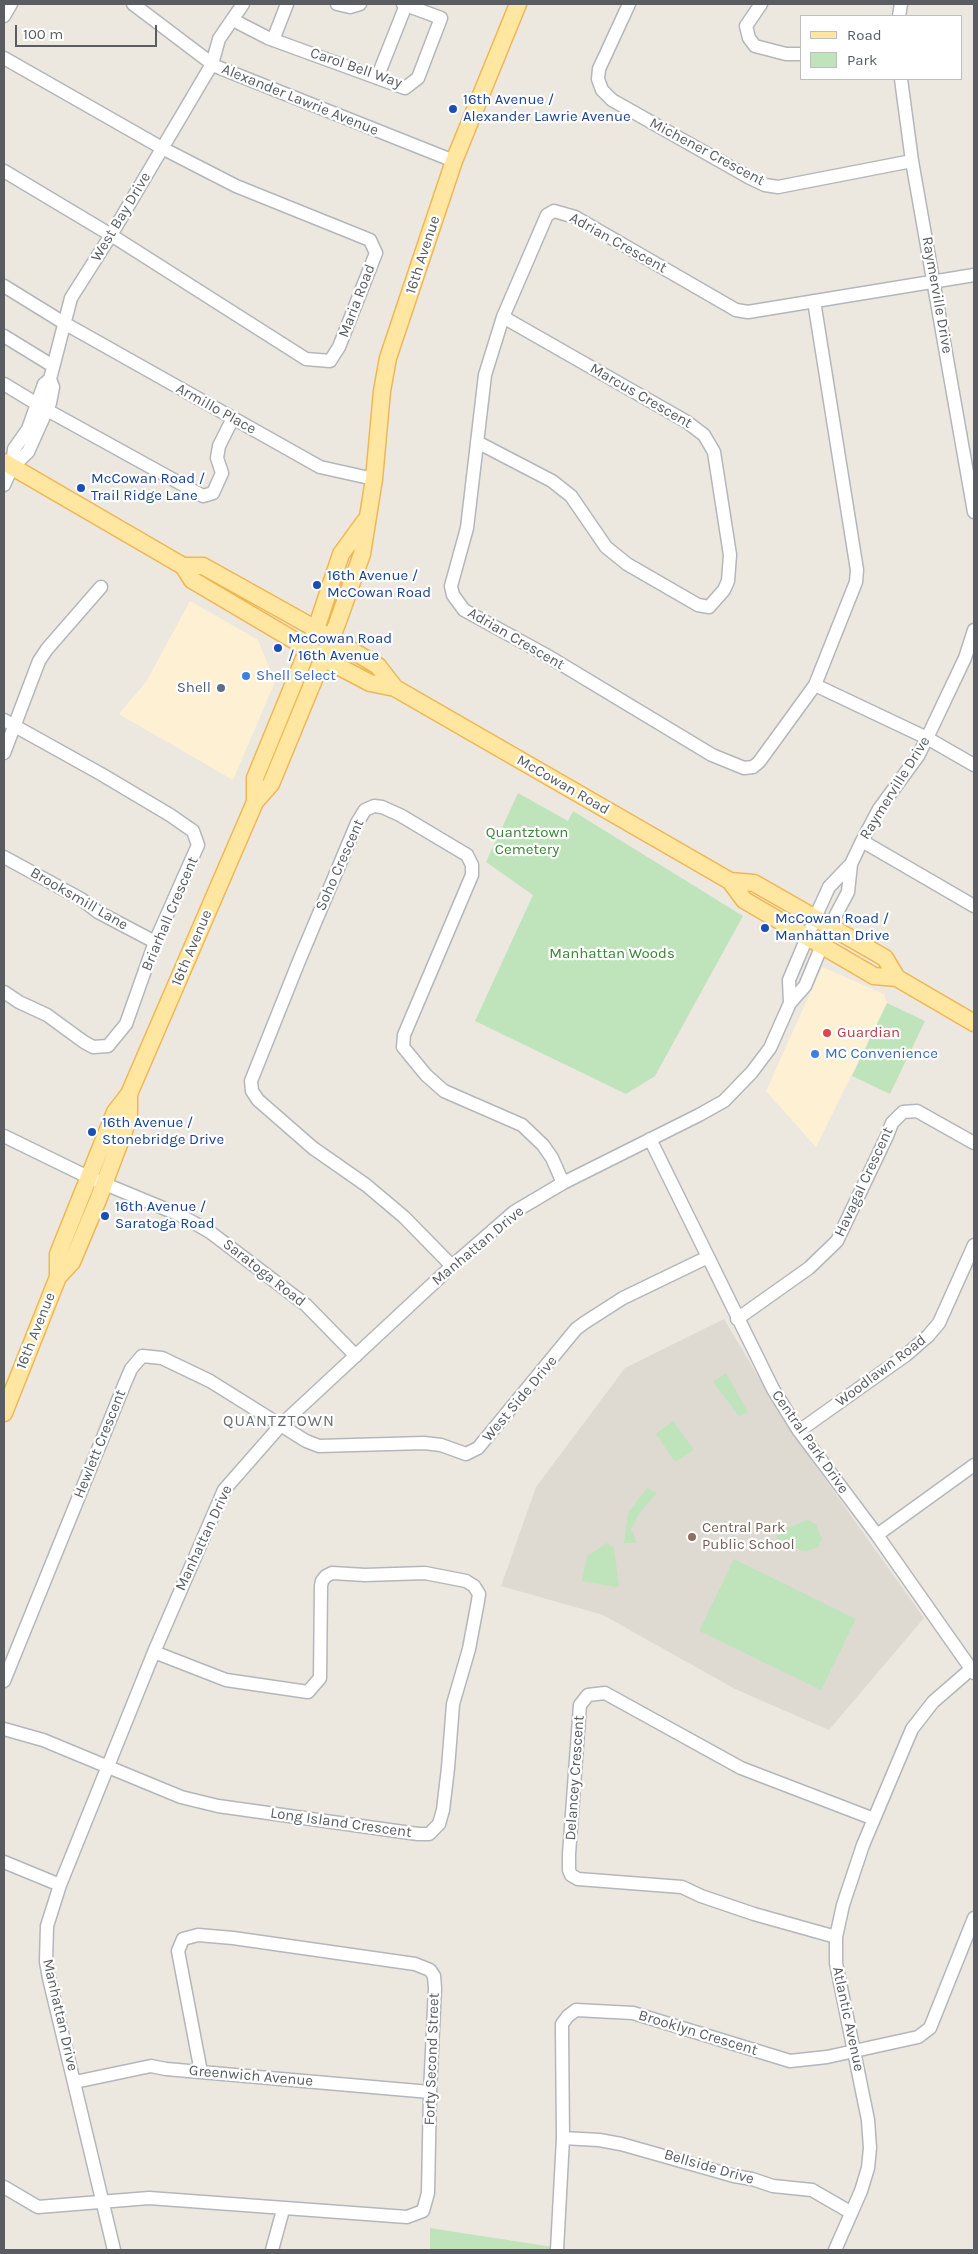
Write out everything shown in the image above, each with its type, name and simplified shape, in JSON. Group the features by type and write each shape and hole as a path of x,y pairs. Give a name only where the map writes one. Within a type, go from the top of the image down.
{"main road":[{"name":"16th Avenue","path":"58,1277 58,1254 115,1112 129,1094 255,802 271,784 332,638 362,554 374,479 382,391 388,358 454,161 518,4"},
{"name":"McCowan Road","path":"8,464 184,566 203,566 332,638 378,666 396,688"},
{"name":"16th Avenue","path":"255,802 255,778 316,629 341,554 368,517"},
{"name":"McCowan Road","path":"184,566 192,580 308,649 370,683 396,688 730,881 744,900 874,976 897,978 974,1023"},
{"name":"McCowan Road","path":"730,881 754,883 884,958 897,978"},
{"name":"16th Avenue","path":"4,1413 58,1277 72,1262 104,1183 129,1118 129,1094"}],"street":[{"path":"4,16 11,4"},
{"name":"Alexander Lawrie Avenue","path":"136,4 212,64 262,86 454,161"},
{"name":"West Bay Drive","path":"8,464 26,456 42,407 53,387 50,379 52,366 71,298 111,235 212,64 219,39 243,4"},
{"path":"273,40 287,4"},
{"path":"336,4 350,7 360,4"},
{"path":"377,78 405,4"},
{"name":"Carol Bell Way","path":"233,20 273,40 405,88 418,78 441,18 405,4"},
{"name":"Michener Crescent","path":"629,4 599,68 598,79 602,90 618,104 742,173 764,185 778,187 912,161"},
{"path":"761,4 746,26 749,38 755,46 786,54 800,54"},
{"name":"Maria Road","path":"4,58 162,148 236,186 370,240 376,253 339,347 330,360 306,359 111,235 4,171"},
{"name":"Raymerville Drive","path":"901,80 912,161 935,281 974,512"},
{"name":"Adrian Crescent","path":"814,301 857,570 856,582 815,685 758,762 753,767 744,768 712,755 546,655 464,610 453,595 451,586 468,528 485,375 503,317 546,215 554,211 582,222 736,310 748,312 814,301 935,281 974,275"},
{"name":"Armillo Place","path":"4,286 64,323 320,467 374,479"},
{"name":"Marcus Crescent","path":"477,442 552,481 571,496 606,547 627,564 698,605 709,607 724,590 728,581 730,555 714,452 704,435 687,422 503,317"},
{"path":"4,336 52,366"},
{"path":"4,384 203,496 213,493 222,474 217,458 219,446 233,418"},
{"path":"4,485 8,464"},
{"path":"4,753 9,723 39,661 47,648 101,587"},
{"name":"Raymerville Drive","path":"822,922 829,887 851,864 879,809 918,756 966,658 974,630"},
{"path":"815,685 928,738 974,765"},
{"name":"Briarhall Crescent","path":"4,992 47,1016 93,1047 108,1046 126,1024 155,942 196,854 198,845 193,831 170,815 9,723"},
{"name":"Soho Crescent","path":"452,1266 404,1217 366,1185 313,1148 258,1100 252,1090 251,1081 299,961 357,823 365,810 374,806 382,807 400,815 467,855 472,865 472,875 404,1035 403,1047 426,1075 444,1091 522,1125 543,1145 552,1158 563,1183"},
{"path":"862,841 974,906"},
{"name":"Brooksmill Lane","path":"4,857 80,899 98,912 155,942"},
{"name":"Raymerville Drive","path":"822,922 848,892 851,864"},
{"name":"Manhattan Drive","path":"114,2250 101,2202 46,1962 47,1926 60,1885 154,1652 224,1490 281,1425 452,1266 514,1212 563,1183 699,1115 724,1101 739,1087 770,1048 790,1003 789,980 815,941 822,922"},
{"name":"Havagal Crescent","path":"737,1318 809,1268 824,1256 837,1241 892,1123 903,1112 917,1111 974,1143"},
{"name":"Saratoga Road","path":"4,1136 88,1177 180,1215 210,1232 306,1305 356,1356"},
{"name":"Central Park Drive","path":"650,1139 773,1389 799,1431 877,1535 973,1671"},
{"name":"Woodlawn Road","path":"799,1431 906,1355 928,1336 939,1323 974,1245"},
{"name":"West Side Drive","path":"281,1425 306,1441 319,1446 424,1443 441,1445 466,1454 478,1448 576,1329 623,1298 708,1257"},
{"name":"Hewlett Crescent","path":"4,1681 125,1382 131,1369 142,1356 162,1358 210,1381 281,1425"},
{"path":"877,1535 974,1465"},
{"name":"Long Island Crescent","path":"108,1767 181,1797 218,1806 430,1834 439,1824 443,1810 453,1704 469,1649 479,1594 474,1586 466,1581 437,1574 365,1576 332,1574 326,1576 321,1586 320,1678 308,1692 226,1680 154,1652"},
{"name":"Atlantic Avenue","path":"835,2250 850,2212 861,2191 868,2168 870,2148 868,2120 855,2051 838,1980 836,1936 848,1886 912,1729 933,1702 973,1671"},
{"name":"Delancey Crescent","path":"836,1936 754,1914 701,1896 682,1887 578,1879 572,1875 569,1870 569,1854 580,1705 588,1695 605,1692 741,1768 874,1819"},
{"path":"4,1729 43,1740 108,1767"},
{"path":"4,1862 60,1885"},
{"name":"Brooklyn Crescent","path":"557,2250 563,2138 562,2024 568,2016 576,2010 633,2012 790,2061 807,2060 855,2051 918,2037 925,2034 934,2019 974,1918"},
{"name":"Forty Second Street","path":"4,2187 38,2207 149,2198 283,2210 407,2217 423,2211 428,2193 435,1988 434,1976 430,1970 415,1964 198,1935 183,1939 178,1951 201,2072"},
{"name":"Greenwich Avenue","path":"75,2082 151,2066 430,2092"},
{"name":"Bellside Drive","path":"563,2138 599,2140 628,2145 773,2186 812,2190 850,2212"},
{"path":"272,2250 283,2210"}],"shaded area":[{"path":"190,601 258,640 275,682 233,780 119,714 146,682"},
{"path":"822,967 884,994 887,1003 816,1147 766,1091"},
{"name":"Central Park Public School","path":"724,1319 790,1430 924,1618 829,1730 735,1689 603,1615 501,1586 536,1487 625,1368"}],"green space":[{"name":"Manhattan Woods","path":"518,793 568,821 573,811 743,916 655,1076 626,1094 475,1021 533,895 486,862"},
{"path":"887,1003 925,1021 890,1094 852,1076"},
{"path":"726,1373 748,1412 739,1416 713,1382"},
{"path":"673,1421 694,1450 675,1462 656,1434"},
{"path":"647,1488 657,1493 639,1514 631,1529 637,1543 624,1543 628,1513"},
{"path":"807,1520 816,1524 822,1539 817,1548 805,1551 790,1547 785,1548 777,1541 777,1532"},
{"path":"607,1543 614,1548 619,1586 615,1587 582,1581 587,1556"},
{"path":"734,1559 856,1619 821,1690 699,1631"},
{"path":"430,2228 553,2247 553,2250 430,2250"}],"place":[{"name":"16th Avenue / Alexander Lawrie Avenue","path":"453,109"},
{"name":"McCowan Road / Trail Ridge Lane","path":"81,488"},
{"name":"16th Avenue / McCowan Road","path":"317,585"},
{"name":"McCowan Road / 16th Avenue","path":"278,648"},
{"name":"Shell Select","path":"246,676"},
{"name":"Shell","path":"221,688"},
{"name":"McCowan Road / Manhattan Drive","path":"765,928"},
{"name":"Guardian","path":"827,1033"},
{"name":"MC Convenience","path":"815,1054"},
{"name":"16th Avenue / Stonebridge Drive","path":"92,1132"},
{"name":"16th Avenue / Saratoga Road","path":"105,1216"},
{"name":"Central Park Public School","path":"692,1537"}],"district":[{"name":"QUANTZTOWN","path":"279,1421"}],"park label":[{"name":"Quantztown Cemetery","path":"527,842"}]}
